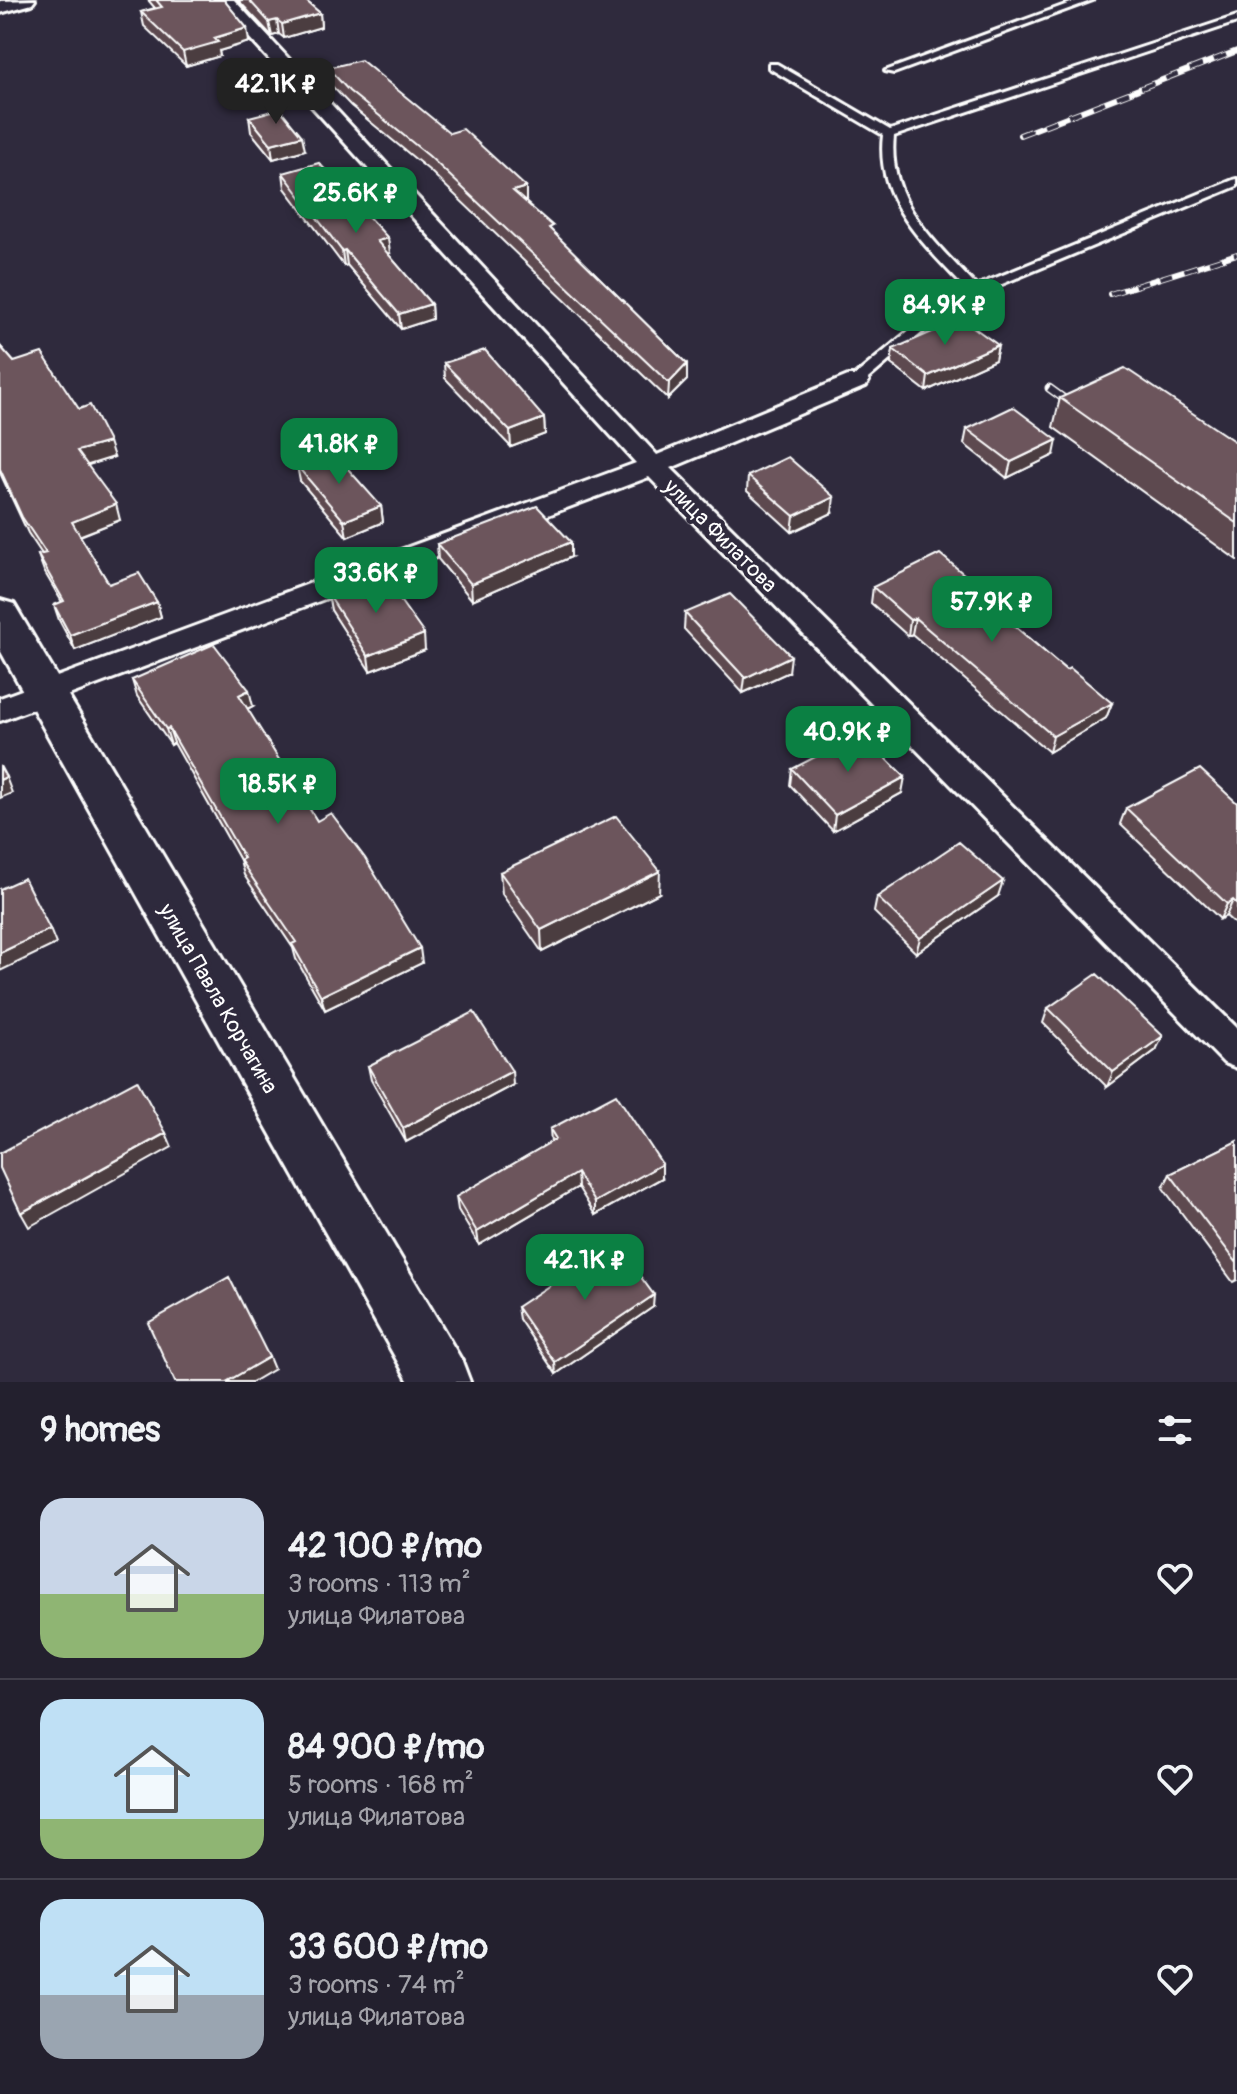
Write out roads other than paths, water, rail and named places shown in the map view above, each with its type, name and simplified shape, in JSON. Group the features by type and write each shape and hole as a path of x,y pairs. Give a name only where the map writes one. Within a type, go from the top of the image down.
{"main road":[{"name":"улица Павла Корчагина","path":"0,614 21,702 441,1382"}],"street":[{"path":"0,7 26,0"},
{"name":"улица Филатова","path":"224,0 653,466 1237,1052"},
{"path":"21,702 653,466 857,381"}],"lane":[{"path":"890,71 1088,0"},
{"path":"773,66 889,134 1237,19"},
{"path":"889,134 884,160 891,185 919,226 974,291"},
{"path":"857,381 928,321 974,291 1237,182"}],"railway":[{"path":"1020,135 1237,51"},
{"path":"1110,294 1237,254"},
{"path":"1049,388 1078,409"}]}
